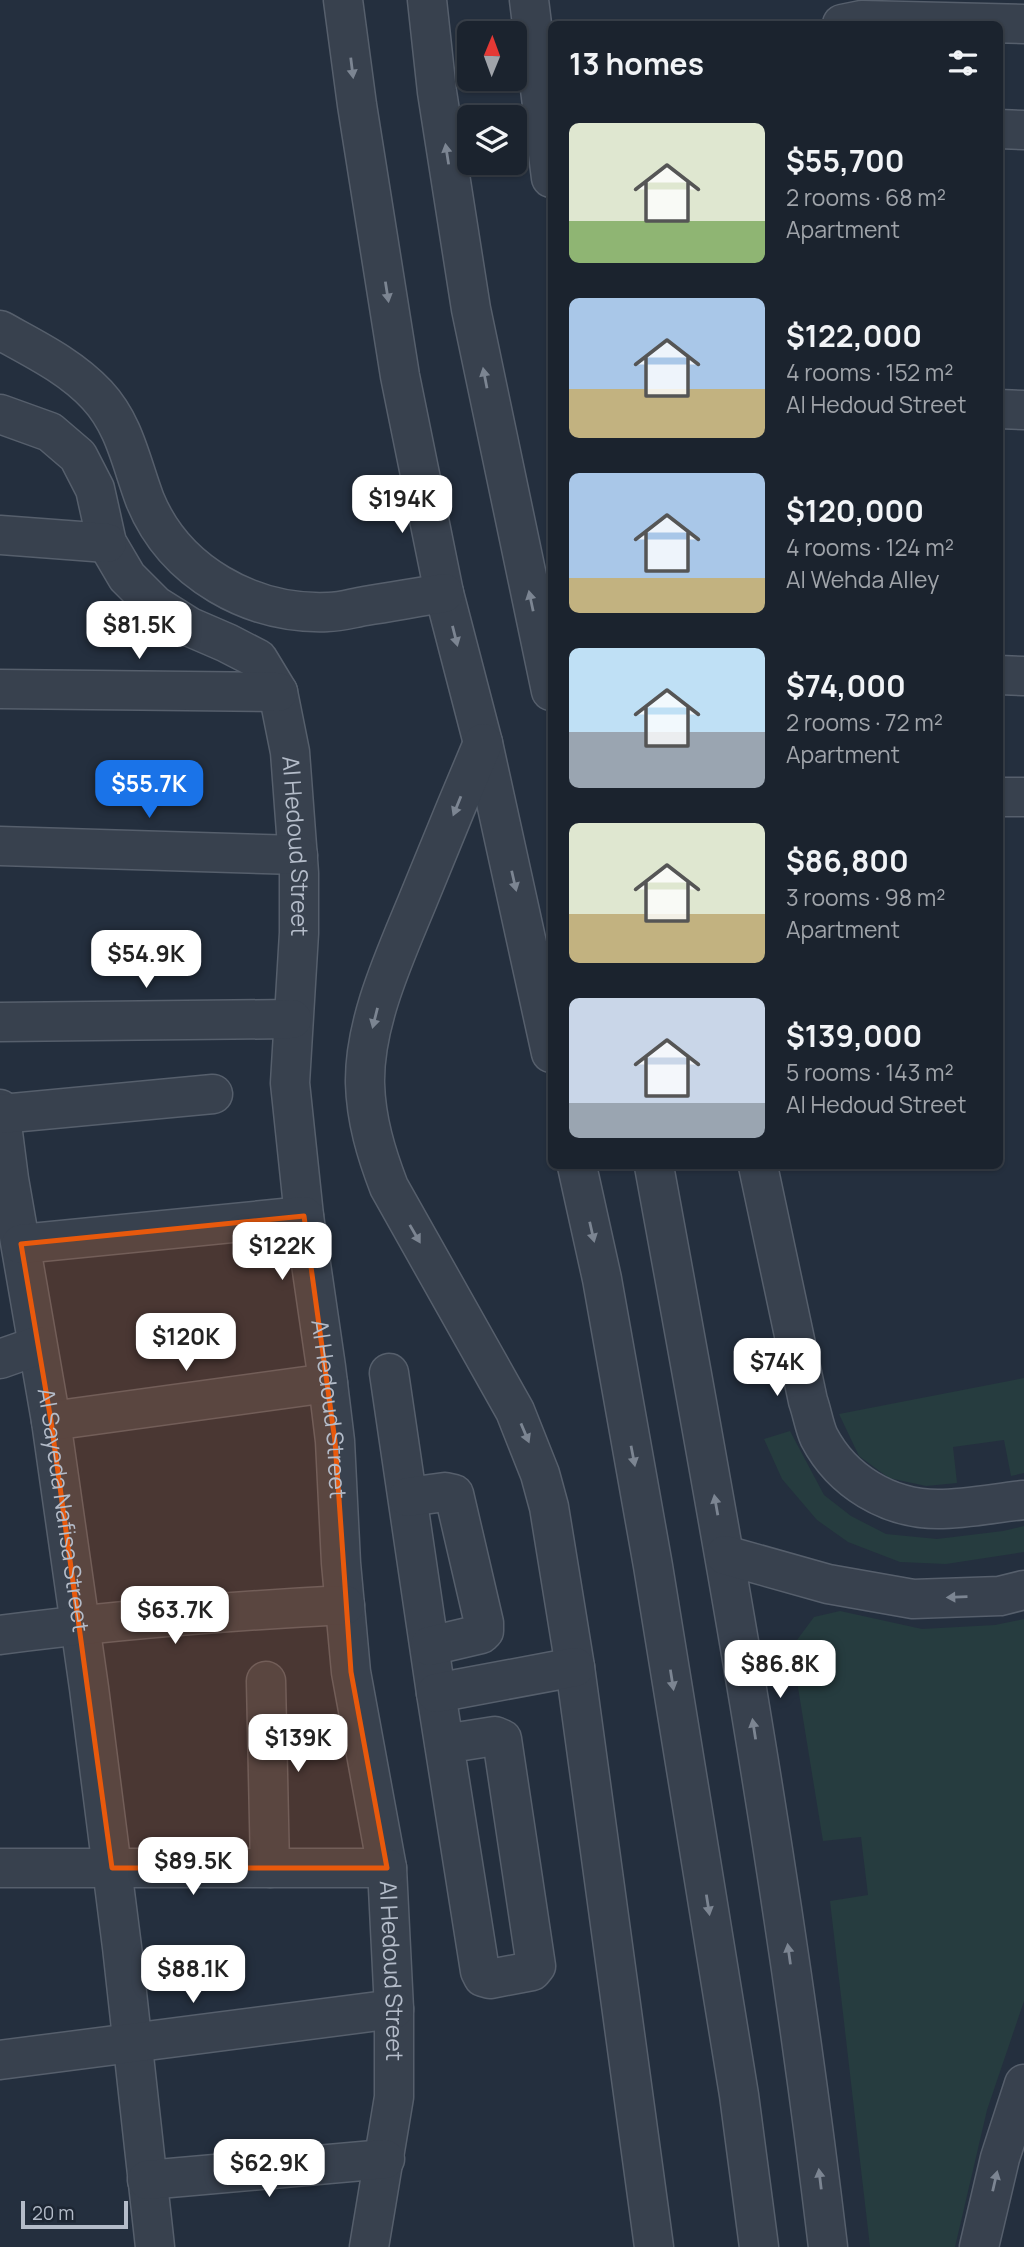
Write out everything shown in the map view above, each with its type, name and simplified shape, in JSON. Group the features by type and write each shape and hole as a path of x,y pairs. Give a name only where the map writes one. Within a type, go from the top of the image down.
{"street":[{"path":"343,0 398,363 444,593 483,743 548,1039"},
{"path":"427,0 437,92 471,309 548,677"},
{"path":"529,0 544,78 548,135"},
{"path":"857,21 902,21"},
{"path":"1003,23 1024,24"},
{"path":"1003,129 1024,130"},
{"path":"0,330 60,363 99,397 126,441 146,501 164,534 190,564 220,587 255,603 292,612 331,612 444,593"},
{"path":"1003,409 1024,410"},
{"name":"Al Hedoud Street","path":"0,414 50,432 78,456 95,489 107,543 127,577 155,605 190,627 258,659 278,692 290,752 298,855 299,933 290,1083 304,1216 335,1441 341,1563 351,1672 387,1868 394,2009 394,2097 369,2247"},
{"path":"0,535 107,543"},
{"path":"1003,675 1024,676"},
{"path":"0,689 278,692"},
{"path":"483,743 385,984 368,1051 365,1082 369,1127 388,1187 510,1401 529,1442 549,1507 575,1667 654,2247"},
{"path":"1003,797 1024,797"},
{"path":"0,846 298,855"},
{"path":"0,1022 292,1019"},
{"path":"0,1112 213,1094"},
{"name":"Al Sayeda Nafisa Street","path":"0,1112 9,1180 51,1422 80,1625 155,2247"},
{"path":"578,1169 603,1279 653,1566 739,2095 759,2247"},
{"path":"655,1169 770,1821 810,2091 828,2247"},
{"path":"759,1169 808,1401 819,1436 839,1467 867,1490 901,1505 938,1509 1024,1500"},
{"path":"21,1244 304,1216"},
{"path":"0,1359 37,1346"},
{"path":"389,1373 436,1693 444,1744 481,1974 490,1979 532,1971 536,1966 502,1740 495,1736 444,1744"},
{"path":"51,1422 328,1383"},
{"path":"408,1497 445,1492 454,1494 484,1623 484,1631 481,1634 430,1646"},
{"path":"725,1555 828,1584 913,1599 1000,1596 1024,1590"},
{"path":"0,1635 80,1625 345,1605"},
{"path":"436,1693 575,1667"},
{"path":"266,1681 270,1868"},
{"path":"0,1868 387,1868"},
{"path":"0,2060 394,2009"},
{"path":"979,2247 1000,2158 1024,2084"},
{"path":"147,2179 385,2159"}],"highlighted area":[{"path":"304,1216 335,1441 351,1672 387,1868 112,1868 51,1421 21,1244"}],"green space":[{"path":"1024,1378 1024,1473 1011,1476 1004,1440 953,1447 957,1483 926,1486 889,1478 859,1456 839,1414"},
{"path":"790,1431 824,1495 851,1516 886,1534 937,1539 1024,1526 1024,1552 946,1564 900,1562 848,1542 817,1520 782,1479 764,1439"},
{"path":"840,1611 922,1629 995,1625 1024,1619 1024,2001 987,2110 955,2247 870,2247 830,1901 868,1895 861,1837 823,1841 794,1663 797,1640 814,1617"}]}
